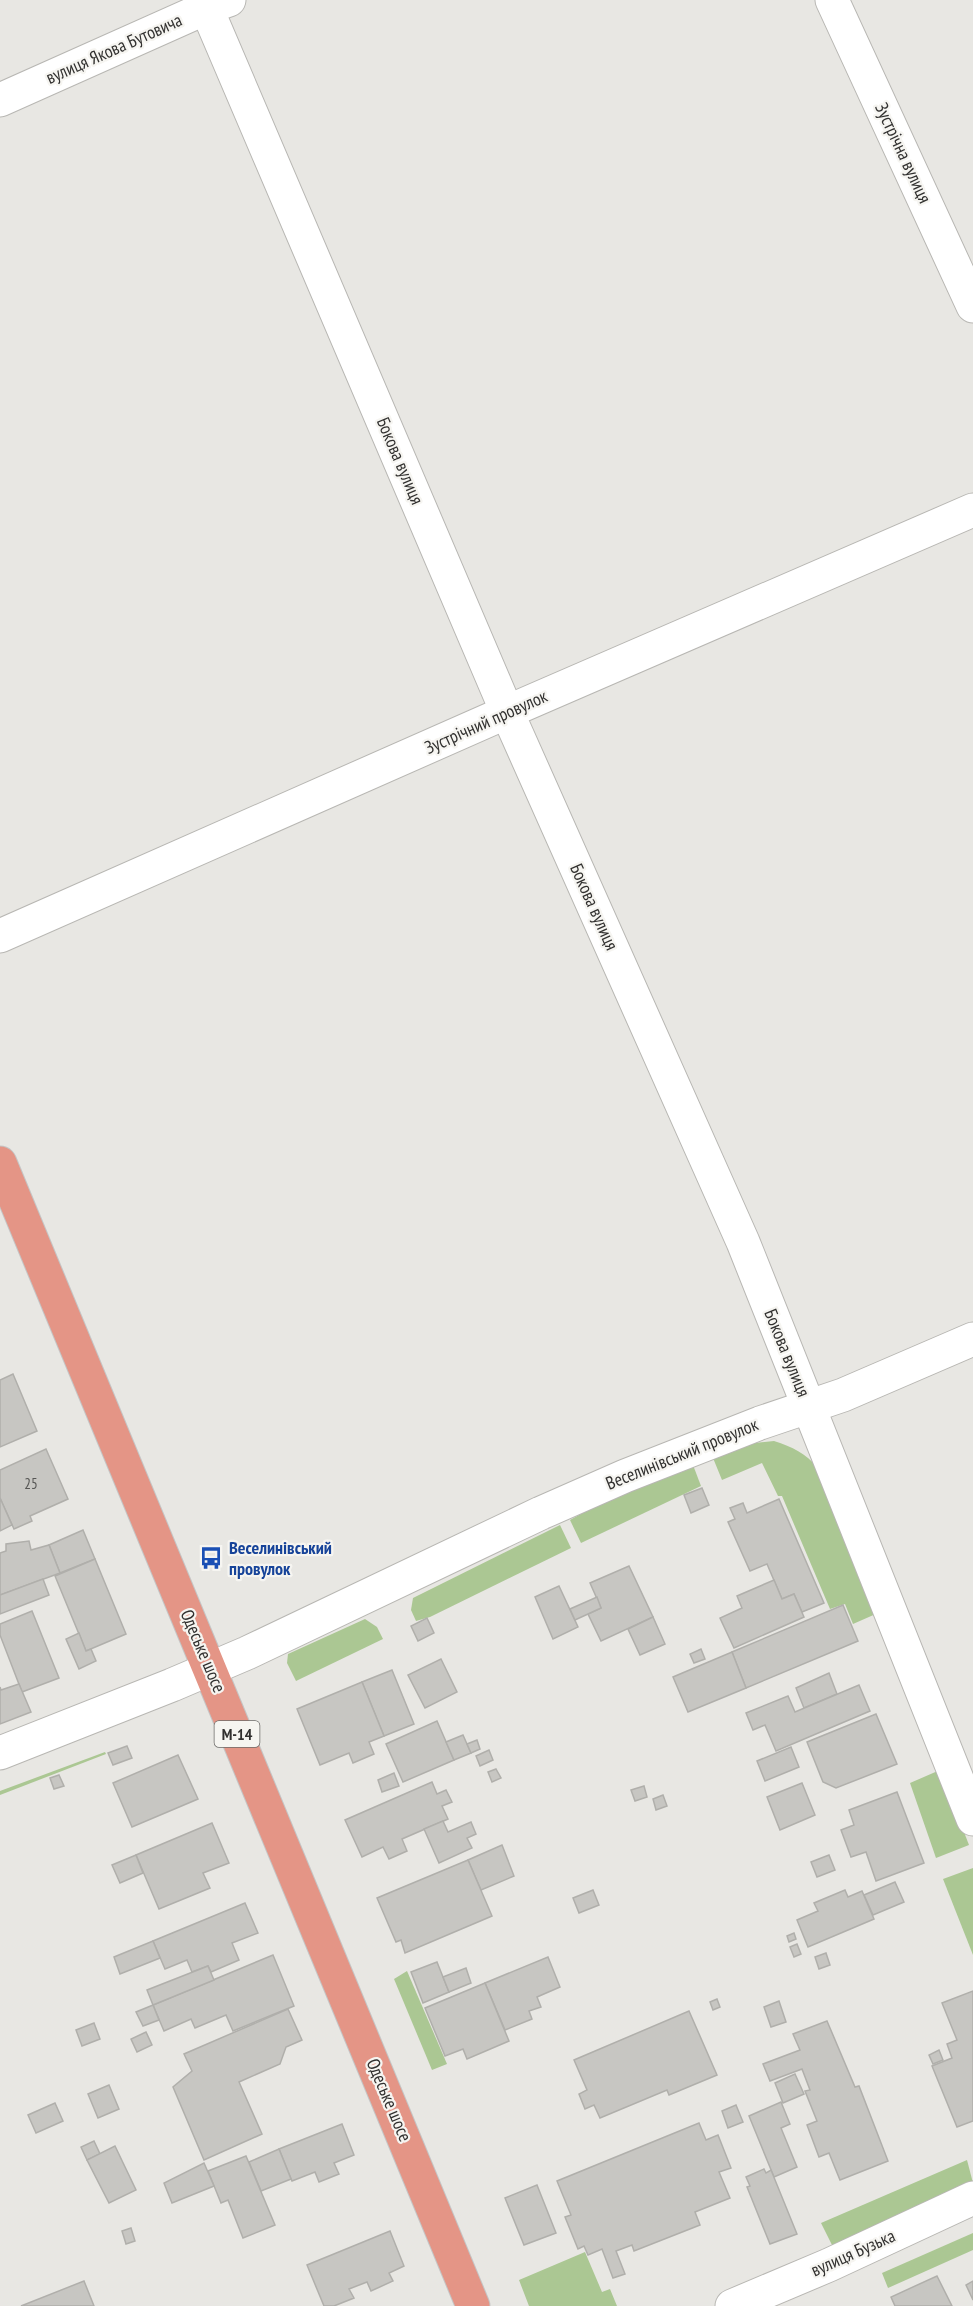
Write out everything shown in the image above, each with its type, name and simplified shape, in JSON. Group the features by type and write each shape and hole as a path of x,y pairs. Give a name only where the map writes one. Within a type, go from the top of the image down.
{"highway":[{"name":"Одеське шосе","path":"0,1163 473,2306"}],"street":[{"name":"Зустрічна вулиця","path":"832,0 973,306"},
{"name":"вулиця Якова Бутовича","path":"0,100 213,3"},
{"name":"Бокова вулиця","path":"213,3 507,712 743,1242 973,1819"},
{"name":"Зустрічний провулок","path":"0,936 507,712 973,510"},
{"name":"Веселинівський провулок","path":"0,1754 210,1669 551,1508 696,1448 843,1395 973,1339"},
{"name":"вулиця Бузька","path":"732,2306 829,2265 973,2198"}],"green space":[{"path":"774,1441 798,1451 818,1468 878,1613 853,1624 845,1604 830,1609 782,1496 778,1496 762,1463 722,1480 713,1458 755,1443"},
{"path":"693,1465 701,1486 581,1543 570,1520 618,1493"},
{"path":"560,1525 571,1548 430,1617 416,1621 411,1610 413,1598"},
{"path":"365,1619 377,1627 383,1639 296,1681 287,1663 288,1654"},
{"path":"105,1752 106,1754 0,1795 0,1791"},
{"path":"940,1770 969,1845 936,1858 910,1783"},
{"path":"973,1868 973,1955 943,1879"},
{"path":"407,1971 447,2064 432,2070 394,1979"},
{"path":"967,2160 973,2183 833,2247 821,2223"},
{"path":"973,2233 973,2250 888,2288 882,2273"},
{"path":"585,2252 602,2292 610,2289 617,2306 529,2306 519,2280"}],"building":[{"path":"13,1374 37,1431 0,1447 0,1380"},
{"path":"46,1449 68,1499 30,1516 32,1521 14,1529 0,1498 0,1470"},
{"path":"702,1488 709,1505 691,1513 684,1495"},
{"path":"0,1498 12,1525 0,1531"},
{"path":"779,1499 824,1603 802,1612 794,1594 782,1599 767,1564 750,1571 728,1522 735,1519 730,1508 743,1503 747,1513"},
{"path":"83,1530 95,1559 60,1573 49,1545"},
{"path":"29,1541 31,1550 49,1545 60,1573 0,1595 0,1553 6,1551 6,1544"},
{"path":"95,1559 126,1634 86,1651 55,1576"},
{"path":"629,1566 653,1617 601,1641 588,1614 601,1608 590,1583"},
{"path":"43,1579 49,1595 0,1614 0,1595"},
{"path":"774,1580 782,1599 794,1594 804,1617 734,1648 720,1618 742,1608 737,1596"},
{"path":"559,1586 578,1627 553,1639 535,1597"},
{"path":"597,1597 601,1608 575,1620 570,1609"},
{"path":"843,1605 858,1641 746,1688 732,1652"},
{"path":"32,1611 59,1678 22,1692 0,1635 0,1624"},
{"path":"653,1617 665,1644 640,1655 628,1629"},
{"path":"427,1618 434,1633 418,1641 411,1626"},
{"path":"79,1633 86,1651 91,1649 96,1661 79,1669 66,1639"},
{"path":"701,1649 705,1659 694,1663 690,1654"},
{"path":"732,1652 746,1688 688,1712 673,1677"},
{"path":"441,1659 457,1692 425,1708 408,1675"},
{"path":"392,1670 414,1724 384,1736 362,1682"},
{"path":"829,1673 837,1694 804,1708 796,1688"},
{"path":"362,1682 384,1736 369,1742 374,1754 353,1763 349,1753 320,1765 297,1709"},
{"path":"19,1684 31,1712 0,1724 0,1687 1,1690"},
{"path":"859,1685 870,1711 776,1751 765,1725 753,1730 746,1713 788,1696 795,1712"},
{"path":"876,1714 897,1764 836,1788 823,1782 807,1742"},
{"path":"437,1721 454,1760 403,1782 386,1744"},
{"path":"463,1735 471,1753 454,1760 446,1742"},
{"path":"477,1740 480,1749 471,1753 467,1744"},
{"path":"127,1746 132,1758 113,1765 108,1753"},
{"path":"791,1747 799,1767 765,1781 757,1761"},
{"path":"489,1750 493,1760 480,1766 476,1756"},
{"path":"178,1755 198,1799 132,1827 113,1783"},
{"path":"496,1769 501,1778 492,1782 488,1772"},
{"path":"394,1773 399,1786 382,1792 378,1780"},
{"path":"59,1775 64,1786 54,1789 50,1778"},
{"path":"432,1782 437,1794 446,1790 452,1802 442,1806 448,1819 402,1839 407,1851 389,1859 383,1847 362,1857 345,1820"},
{"path":"802,1783 815,1815 780,1830 767,1797"},
{"path":"644,1786 647,1797 635,1801 631,1790"},
{"path":"897,1792 924,1863 876,1881 866,1852 851,1857 841,1830 854,1825 849,1810"},
{"path":"663,1795 667,1806 656,1810 653,1799"},
{"path":"443,1821 448,1832 471,1822 476,1834 467,1838 472,1848 439,1863 424,1829"},
{"path":"212,1823 229,1863 203,1873 210,1888 159,1909 136,1855"},
{"path":"502,1845 514,1876 481,1890 468,1860"},
{"path":"136,1855 143,1873 120,1883 112,1865"},
{"path":"829,1855 835,1870 817,1877 811,1862"},
{"path":"468,1860 492,1916 405,1953 401,1940 396,1942 377,1898"},
{"path":"895,1882 904,1902 873,1915 864,1895"},
{"path":"593,1890 599,1905 579,1913 573,1898"},
{"path":"845,1890 848,1897 862,1891 874,1919 808,1947 797,1920 818,1911 814,1903"},
{"path":"245,1903 258,1933 232,1943 239,1960 211,1972 208,1966 192,1972 187,1960 165,1969 153,1941"},
{"path":"794,1933 796,1939 789,1942 787,1936"},
{"path":"153,1941 160,1958 120,1974 114,1957"},
{"path":"797,1944 801,1954 794,1957 790,1947"},
{"path":"826,1953 830,1965 819,1969 815,1957"},
{"path":"273,1955 294,2006 233,2031 226,2015 195,2028 191,2019 164,2031 153,2005"},
{"path":"548,1957 560,1987 537,1997 541,2007 529,2011 532,2019 505,2030 485,1983"},
{"path":"437,1962 449,1992 423,2003 411,1972"},
{"path":"208,1966 214,1980 153,2005 147,1990"},
{"path":"466,1968 471,1983 449,1992 443,1977"},
{"path":"485,1983 509,2041 467,2059 463,2049 445,2056 425,2008"},
{"path":"973,1991 973,2121 957,2127 932,2066 952,2058 947,2044 957,2040 942,2003"},
{"path":"717,1999 720,2007 713,2010 710,2002"},
{"path":"779,2001 786,2022 771,2027 764,2007"},
{"path":"153,2005 159,2020 143,2026 136,2012"},
{"path":"288,2009 302,2040 286,2047 280,2064 239,2082 262,2134 204,2160 173,2087 192,2071 184,2054"},
{"path":"689,2011 717,2075 669,2095 667,2090 600,2118 594,2105 585,2109 579,2094 587,2090 574,2060"},
{"path":"827,2021 855,2087 859,2086 888,2161 840,2180 829,2153 819,2157 807,2125 817,2121 805,2091 810,2090 802,2069 770,2081 763,2064 800,2050 793,2034"},
{"path":"94,2023 100,2039 82,2046 76,2030"},
{"path":"146,2032 152,2045 137,2052 131,2039"},
{"path":"939,2050 943,2060 933,2064 929,2055"},
{"path":"795,2074 804,2094 783,2103 775,2083"},
{"path":"109,2085 119,2109 98,2118 88,2094"},
{"path":"781,2102 790,2124 781,2128 797,2167 774,2177 749,2116"},
{"path":"55,2103 63,2121 36,2133 28,2115"},
{"path":"736,2105 743,2122 728,2128 722,2111"},
{"path":"699,2123 706,2140 718,2135 731,2168 719,2172 730,2198 695,2212 700,2225 634,2251 632,2245 616,2251 625,2274 613,2278 602,2249 588,2255 584,2246 578,2249 565,2217 571,2215 557,2181"},
{"path":"342,2124 354,2155 334,2163 339,2174 319,2182 315,2172 292,2181 279,2149"},
{"path":"94,2141 100,2154 87,2160 81,2147"},
{"path":"115,2146 136,2190 109,2203 87,2160"},
{"path":"279,2149 291,2179 261,2191 249,2162"},
{"path":"246,2156 275,2225 243,2238 228,2200 221,2203 208,2171"},
{"path":"204,2163 214,2186 172,2203 164,2183"},
{"path":"764,2169 766,2173 771,2170 797,2234 770,2244 747,2187 750,2186 746,2177"},
{"path":"537,2185 556,2233 524,2245 505,2198"},
{"path":"131,2228 135,2241 126,2244 122,2231"},
{"path":"390,2231 404,2266 389,2273 393,2281 371,2291 367,2282 349,2289 354,2298 334,2306 324,2306 307,2265"},
{"path":"937,2276 952,2306 895,2306 891,2297"},
{"path":"84,2281 94,2306 21,2306"},
{"path":"973,2281 973,2300 966,2285"}],"place":[{"name":"Веселинівський провулок","path":"211,1558"}]}
